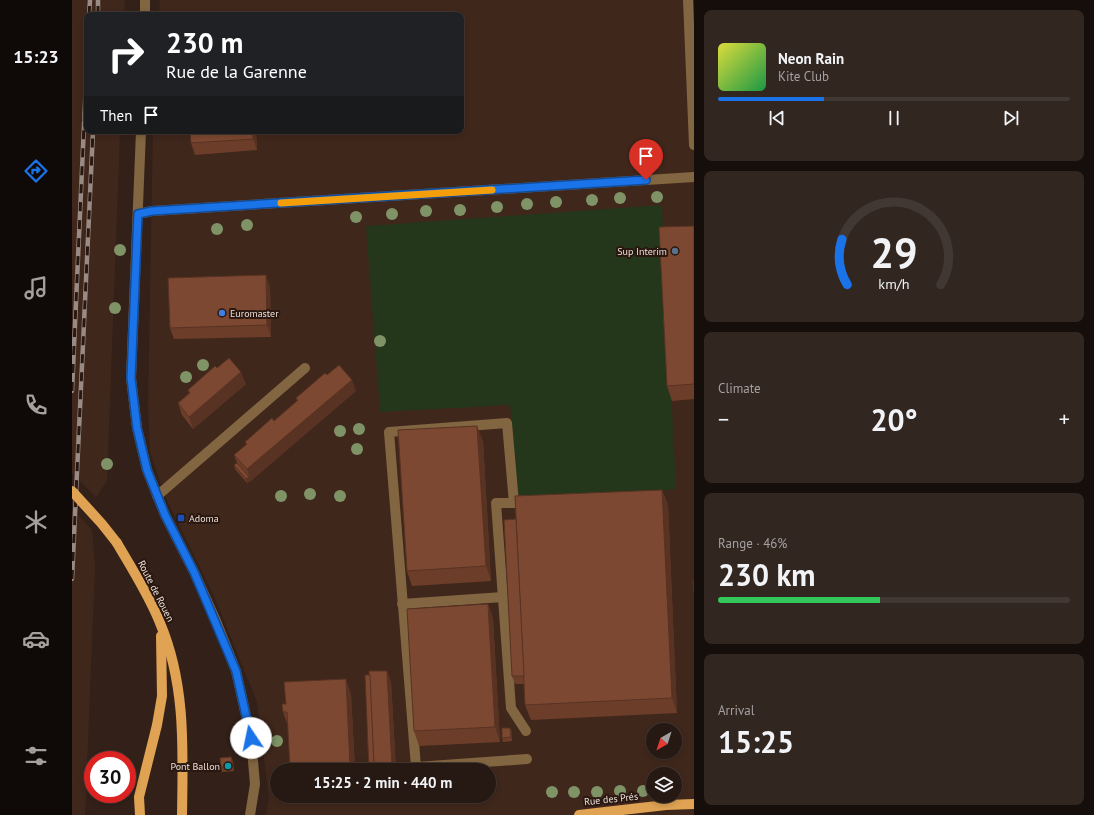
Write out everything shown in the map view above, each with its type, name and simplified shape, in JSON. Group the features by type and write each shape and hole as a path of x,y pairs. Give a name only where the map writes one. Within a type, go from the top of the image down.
{"main road":[{"name":"Route de Rouen","path":"72,491 117,543 143,587 161,624 173,661 182,715 182,815"},
{"path":"140,815 139,796 157,725 162,696 161,624"},
{"name":"Rue des Prés","path":"578,815 666,805 694,804"}],"street":[{"path":"145,0 145,12"},
{"path":"688,0 692,36 694,145"},
{"path":"141,134 131,378 137,428 147,470 157,496 165,515 198,579 236,671 251,738 255,784 250,815"},
{"path":"138,214 152,211 694,177"},
{"path":"157,496 305,368"},
{"path":"514,503 507,422 389,432 416,767 527,759"},
{"path":"526,731 511,708 496,503 529,502"},
{"path":"402,604 503,597"}],"shaded area":[{"path":"72,0 125,0 124,12 84,12 84,134 120,134 107,481 96,497 72,473"},
{"path":"160,0 694,0 694,815 266,815 269,799 257,702 214,596 165,496 150,452 148,407 153,134 464,134 464,12 159,12"},
{"path":"72,509 92,530 95,567 88,751 84,751 85,815 72,815"}],"green space":[{"path":"662,205 676,489 653,492 518,499 510,405 380,412 366,226"}],"building":[{"path":"190,134 253,134 253,139 191,143"},
{"path":"694,226 694,384 667,386 659,227"},
{"name":"Euromaster","path":"266,275 267,325 170,328 168,278"},
{"path":"229,358 241,372 189,417 178,403 190,393 188,390 215,366 217,368"},
{"path":"339,365 352,380 247,469 234,455 247,444 245,442 272,418 274,421 298,400 296,398 325,373 327,375"},
{"path":"477,426 486,566 407,571 398,430"},
{"path":"237,463 249,477 246,479 234,465"},
{"path":"662,490 672,698 525,705 515,496"},
{"path":"516,519 524,676 512,676 504,520"},
{"path":"488,604 495,727 414,731 407,609"},
{"path":"369,671 387,671 392,763 374,763"},
{"path":"365,675 370,675 374,763 369,763"},
{"path":"346,679 350,763 290,763 287,712 283,712 282,704 286,704 284,682"},
{"path":"502,728 510,728 511,737 502,738"},
{"path":"231,757 233,767 221,768 220,758"}],"railway":[{"path":"89,12 90,0"},
{"path":"98,0 98,12"},
{"path":"72,391 84,125"},
{"path":"72,579 93,134"}],"slow traffic":[{"path":"281,203 492,190"}],"place":[{"name":"Sup Interim","path":"675,251"},
{"name":"Euromaster","path":"222,313"},
{"name":"Adoma","path":"181,518"},
{"name":"Pont Ballon","path":"228,766"}],"route":[{"path":"251,738 236,671 194,572 165,515 147,470 137,428 131,378 138,214 152,211 646,180"}]}
